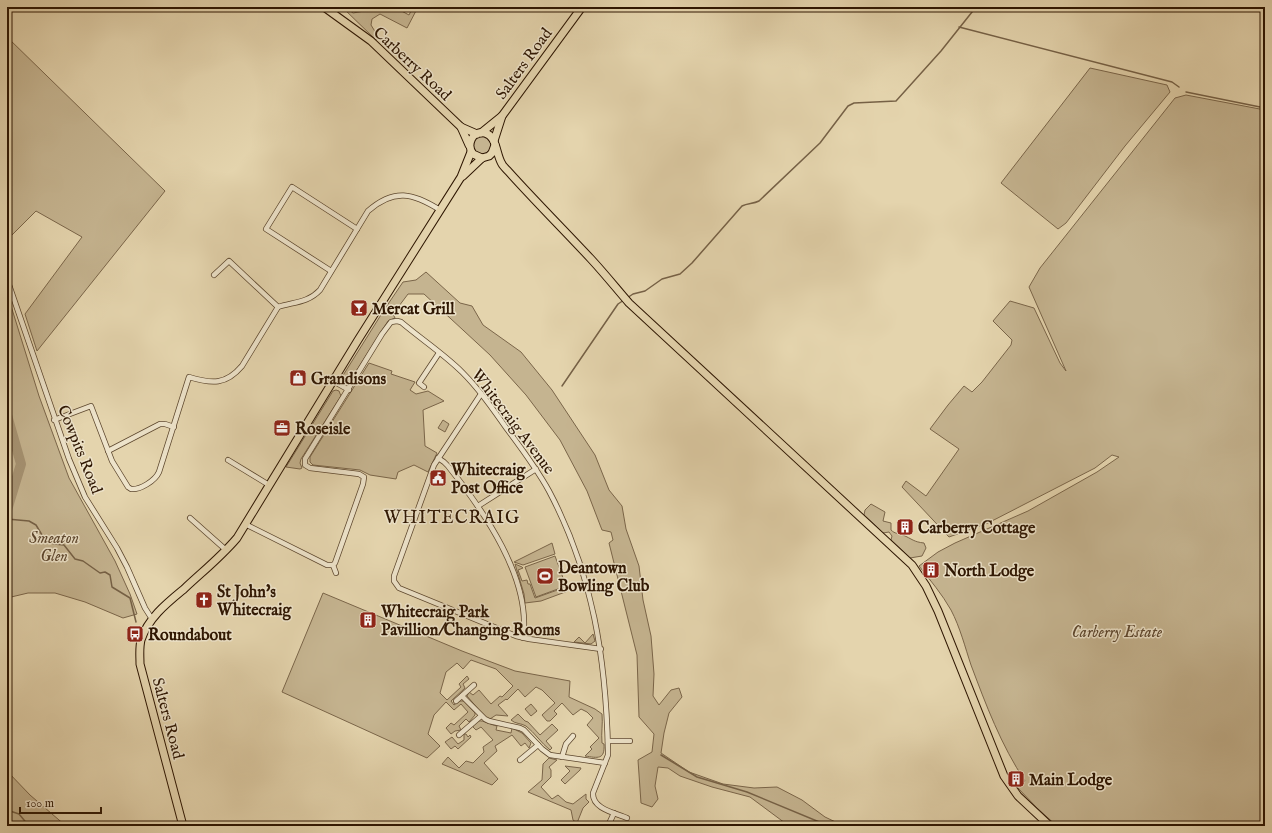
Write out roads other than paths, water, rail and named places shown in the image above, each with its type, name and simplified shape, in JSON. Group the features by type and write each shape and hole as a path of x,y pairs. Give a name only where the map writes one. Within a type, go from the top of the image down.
{"main road":[{"name":"Carberry Road","path":"324,7 371,41 461,127 470,148"},
{"name":"Salters Road","path":"479,133 502,116 582,7"},
{"name":"Salters Road","path":"494,143 502,116"},
{"name":"Carberry Road","path":"461,127 479,133"},
{"path":"461,177 470,148 471,138 479,133 489,134 502,164 592,260 629,303 912,565 926,586 938,611 1004,776 1018,796 1050,826"},
{"path":"461,177 492,153 494,143"},
{"path":"470,148 476,156 502,164"},
{"name":"Salters Road","path":"183,826 140,664 139,648 141,639 152,619 162,608 226,550 237,538 333,381 461,177"}],"street":[{"path":"332,271 266,229 292,187 357,229"},
{"path":"54,420 91,406 112,461 128,487 131,489 138,488 157,476 189,377 205,382 213,382 221,381 236,374 278,307 301,302 314,296 320,290 368,211 385,198 406,195 416,197 440,210"},
{"path":"214,275 229,261 278,307"},
{"name":"Cowpits Road","path":"7,279 54,420 85,497 117,548 145,608 152,619"},
{"name":"Whitecraig Avenue","path":"349,390 382,334 391,322 401,322 463,373 514,438 536,469 560,514 577,555 588,590 601,649 605,682 608,741 608,755 592,798 596,804 614,813"},
{"path":"424,386 419,383 439,353"},
{"path":"333,381 349,390 304,462 307,467 310,468 359,474 363,475 364,477 363,484 333,565"},
{"path":"480,394 438,458 431,472 394,576 394,581 399,588 523,638 601,649"},
{"path":"108,451 160,424 174,427"},
{"path":"438,458 448,466 478,506 503,550 516,580 521,601 523,638"},
{"path":"228,460 269,485"},
{"path":"478,506 536,469"},
{"path":"190,518 226,550"},
{"path":"245,524 327,565 333,565"},
{"path":"333,565 336,573"},
{"path":"456,701 474,685"},
{"path":"462,696 480,716 489,722 524,730 550,755 605,763"},
{"path":"459,735 480,716"},
{"path":"562,757 566,744 573,736"},
{"path":"608,741 630,741"},
{"path":"520,760 538,745"},
{"path":"608,826 614,813 627,818"}],"waterway":[{"path":"627,298 633,294 645,291 662,279 680,274 692,263 742,206 759,201 820,143 848,106 854,103 896,101 941,51 976,7"},
{"path":"959,27 1172,82 1179,87"},
{"path":"1186,92 1265,108"},
{"path":"562,386 618,304 624,300"},
{"path":"7,415 21,464 7,510"},
{"path":"7,519 29,521 36,525 45,540 54,544 64,545 75,559 83,561 100,573 105,572 110,575 112,587 130,598 136,622"},
{"path":"661,755 697,777 747,792 829,826"},
{"path":"7,810 19,814 29,826"}],"place":[{"name":"Mercat Grill","path":"359,308"},
{"name":"Grandisons","path":"298,378"},
{"name":"Roseisle","path":"282,428"},
{"name":"Whitecraig Post Office","path":"438,478"},
{"name":"Carberry Cottage","path":"905,527"},
{"name":"North Lodge","path":"931,570"},
{"name":"Deantown Bowling Club","path":"545,576"},
{"name":"St John's Whitecraig","path":"204,600"},
{"name":"Whitecraig Park Pavillion/Changing Rooms","path":"368,620"},
{"name":"Roundabout","path":"135,634"},
{"name":"Main Lodge","path":"1016,779"}],"district":[{"name":"WHITECRAIG","path":"452,517"}],"park label":[{"name":"Smeaton Glen","path":"54,546"},
{"name":"Carberry Estate","path":"1117,631"}]}
